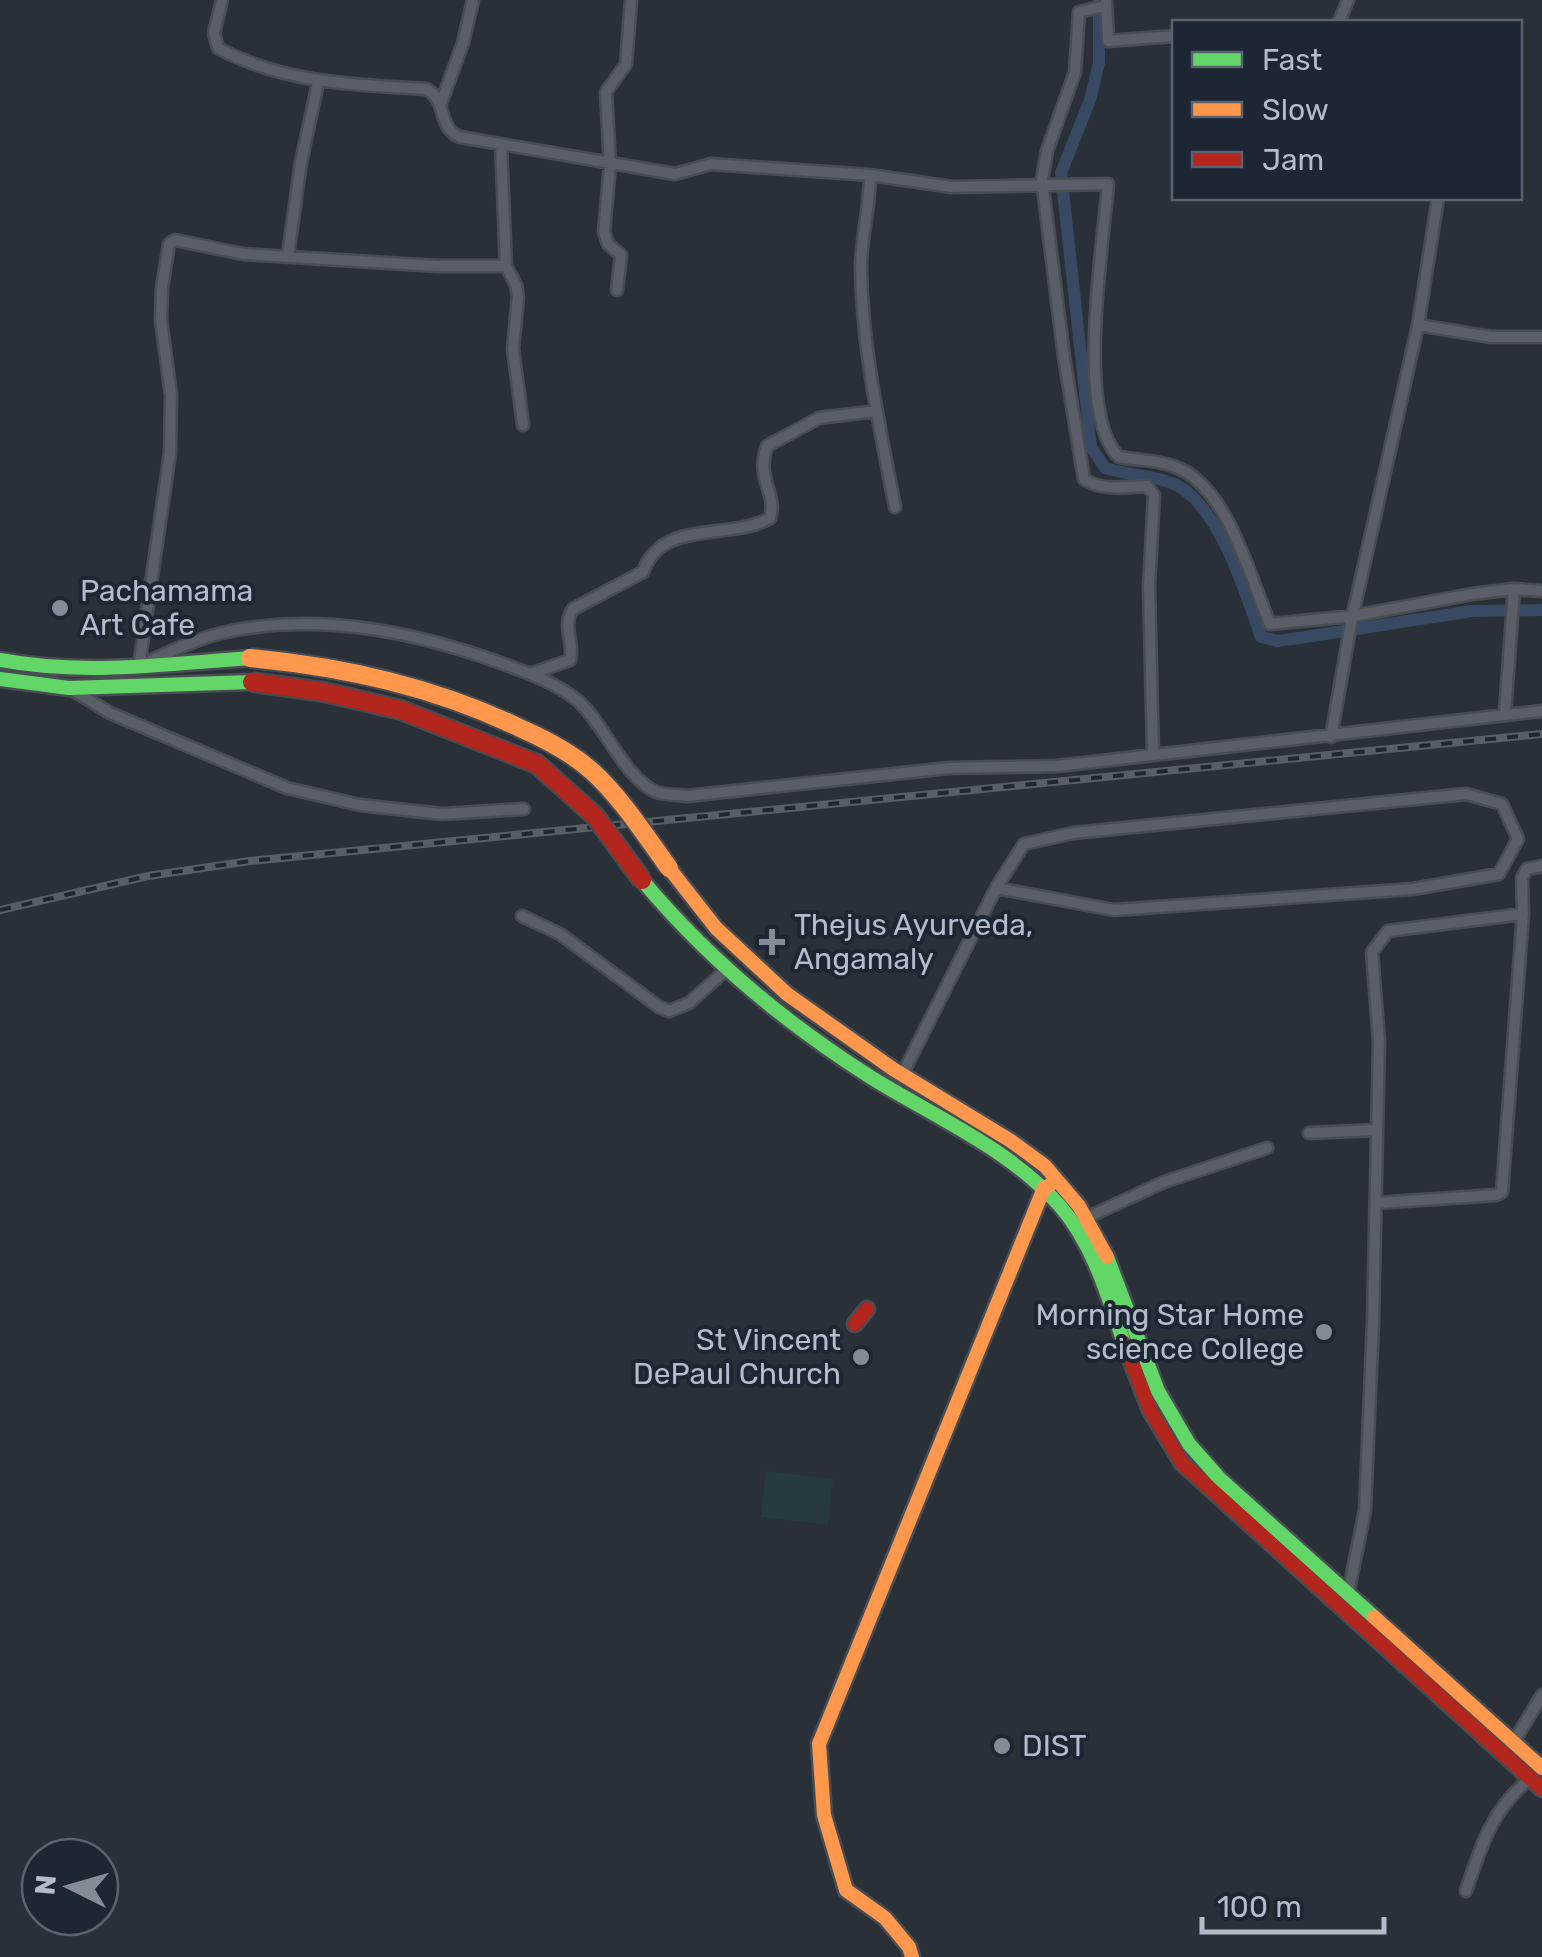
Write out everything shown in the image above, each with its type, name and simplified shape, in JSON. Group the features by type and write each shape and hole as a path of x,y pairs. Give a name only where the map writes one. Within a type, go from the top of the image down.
{"main road":[{"path":"0,660 26,667 74,671 250,658 366,672 421,686 509,721 590,769 637,820 715,927 817,1018 1020,1148 1088,1217 1156,1384 1183,1435 1220,1480 1513,1743 1538,1778"},
{"path":"0,679 70,688 252,682 324,692 401,710 536,764 596,816 692,940 726,970 824,1048 1052,1184 1075,1222 1141,1393 1182,1463 1538,1778"},
{"path":"692,940 715,927"},
{"path":"912,1957 910,1947 885,1918 846,1890 824,1815 819,1744 1052,1184"}],"street":[{"path":"222,0 214,33 218,48 239,59 318,82 426,90 436,94 450,133 501,144 675,174 711,164 870,176 952,187 1108,184 1092,370 1096,407 1112,450 1119,457 1173,466 1202,482 1244,556 1270,624 1352,619 1434,598 1514,589 1542,591"},
{"path":"441,103 463,44 473,0"},
{"path":"617,290 621,255 608,244 604,232 610,165 606,92 626,64 631,0"},
{"path":"1153,754 1149,586 1154,494 1147,486 1099,486 1084,480 1064,358 1042,173 1075,72 1079,12 1100,6 1108,41 1172,36"},
{"path":"288,256 301,162 318,82"},
{"path":"501,144 506,266 516,285 513,350 524,426"},
{"path":"870,176 861,265 863,307 876,411 895,507"},
{"path":"1330,737 1352,619 1418,325 1438,200"},
{"path":"506,266 437,266 230,253 174,240 166,252 161,320 171,395 171,439 138,666 230,631 273,626 340,626 404,633 458,647 529,674 575,698 636,776 658,792 687,796 948,768 1057,766 1542,710"},
{"path":"1418,325 1491,338 1542,337"},
{"path":"529,674 566,664 573,648 566,626 572,609 643,572 658,546 770,518 773,509 761,468 767,446 820,418 876,411"},
{"path":"1504,713 1514,589"},
{"path":"70,688 110,713 287,788 360,805 442,814 524,809"},
{"path":"902,1075 996,888 1024,844 1073,833 1466,794 1502,804 1518,839 1499,874 1413,889 1114,910 996,888"},
{"path":"1376,1203 1502,1192 1523,914 1522,878 1528,869 1542,866"},
{"path":"1348,1594 1365,1510 1379,1041 1372,952 1388,931 1523,914"},
{"path":"522,916 560,934 669,1011 689,1003 726,970"},
{"path":"1309,1133 1376,1130"},
{"path":"1088,1217 1164,1182 1266,1148"},
{"path":"1513,1743 1542,1695"},
{"path":"1466,1891 1484,1834 1512,1792 1538,1778"}],"green space":[{"path":"766,1471 833,1479 828,1525 761,1517"}],"waterway":[{"path":"1099,0 1099,63 1090,100 1061,173 1091,447 1105,468 1174,484 1204,510 1229,552 1261,637 1277,641 1472,611 1542,610"}],"railway":[{"path":"0,910 148,876 250,861 1542,734"}],"traffic: fast":[{"path":"0,660 94,668 250,658"},
{"path":"0,679 69,688 252,682"},
{"path":"642,880 694,937 778,1012 872,1078 971,1135 1040,1186 1082,1237 1124,1343"},
{"path":"1107,1257 1158,1391 1189,1444 1220,1479 1374,1617"}],"traffic: slow":[{"path":"250,658 320,667 423,690 541,738 577,759 604,783 669,868"},
{"path":"669,868 716,928 787,994 893,1069 1045,1166 1079,1206 1107,1257"},
{"path":"912,1957 909,1947 885,1918 846,1890 824,1815 819,1744 1044,1188 1050,1185"},
{"path":"1374,1617 1542,1768"}],"traffic: jam":[{"path":"252,682 324,692 401,710 537,764 595,816 642,880"},
{"path":"855,1324 867,1309"},
{"path":"1124,1343 1150,1410 1182,1463 1542,1789"}],"place":[{"name":"Pachamama Art Cafe","path":"60,608"},
{"name":"Thejus Ayurveda, Angamaly","path":"772,942"},
{"name":"Morning Star Home science College","path":"1324,1332"},
{"name":"St Vincent DePaul Church","path":"861,1357"},
{"name":"DIST","path":"1002,1746"}]}
